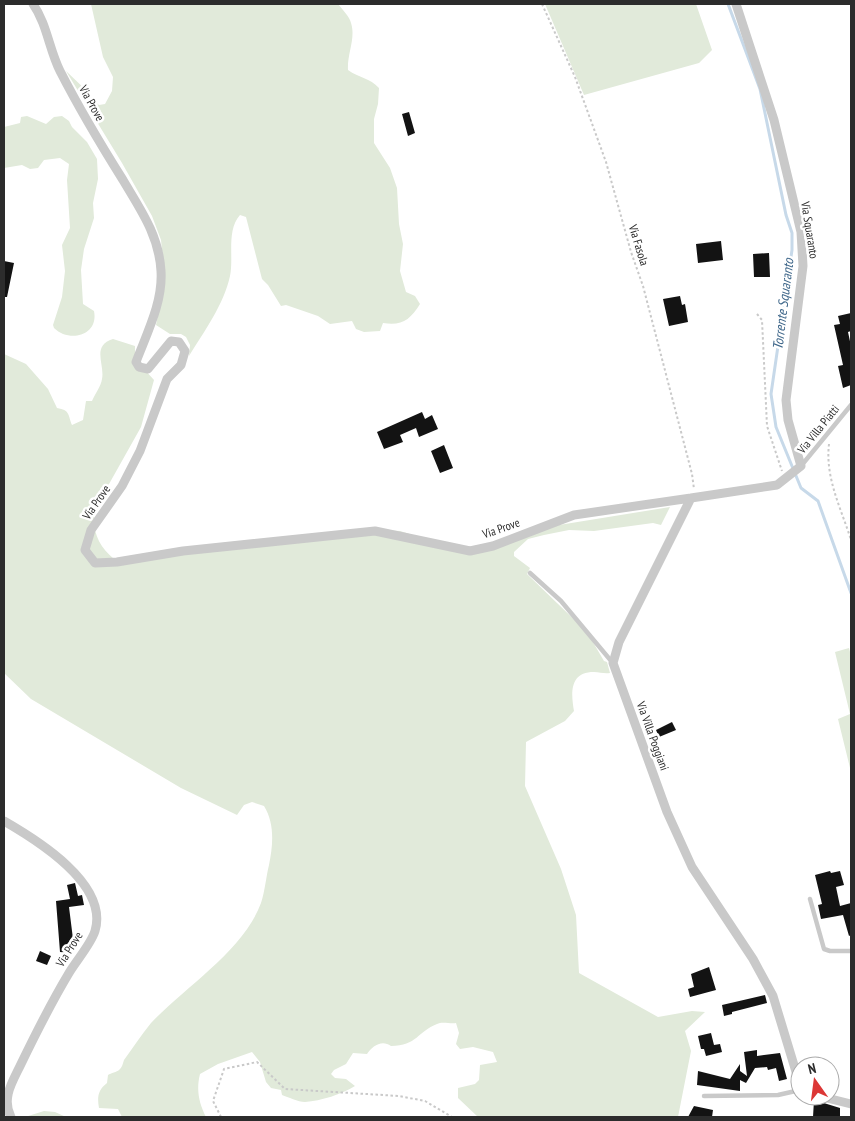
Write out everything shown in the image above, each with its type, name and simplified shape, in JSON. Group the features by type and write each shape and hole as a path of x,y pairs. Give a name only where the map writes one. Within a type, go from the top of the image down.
{"street":[{"name":"Via Prove","path":"33,4 40,14 59,69 123,181 147,218 157,248 161,272 159,297 150,330 136,362 140,367 148,369 171,342 179,342 185,351 181,365 167,379 140,451 122,486 92,530 85,550 95,563 117,562 183,551 375,531 470,552 493,546 574,515 691,498"},
{"name":"Via Squaranto","path":"736,4 774,120 800,232 803,266 786,400 788,420 801,466"},
{"path":"613,663 619,642 691,498 777,485 801,466"},
{"name":"Via Villa Poggiani","path":"613,663 667,812 692,867 753,959 773,996 791,1056"},
{"name":"Via Prove","path":"4,821 56,856 79,877 92,898 96,913 95,931 49,1007 8,1091 7,1109 11,1117"}],"lane":[{"name":"Via Villa Piatti","path":"801,466 851,405"},
{"path":"530,573 561,601 613,663"},
{"path":"810,899 824,949 830,951 851,951"},
{"path":"704,1096 778,1095 790,1092"}],"path":[{"name":"Via Fasola","path":"542,4 575,77 581,98 606,162 631,252 643,286 692,474 694,487 691,498"},
{"path":"757,314 762,320 767,426 785,480"},
{"path":"829,442 827,461 831,483 851,540"},
{"path":"221,1117 213,1101 224,1069 257,1062 285,1089 399,1096 425,1101 452,1117"}],"green space":[{"path":"91,4 338,4 349,18 352,29 348,70 372,82 379,88 378,104 374,119 374,143 390,168 397,188 399,224 403,244 400,271 406,292 415,296 420,304 413,314 400,323 383,323 380,331 364,332 356,329 352,321 330,324 318,316 286,305 281,306 262,279 246,217 240,215 233,229 231,269 227,286 213,317 189,356 190,345 186,337 181,334 170,334 156,325 165,280 161,240 152,216 66,71 88,92 95,102 99,105 105,104 112,91 113,77 103,57"},
{"path":"545,4 696,4 712,50 699,63 584,95"},
{"path":"27,116 46,124 54,117 62,116 69,121 72,127 87,142 97,159 98,179 93,203 94,218 84,249 81,270 83,304 94,311 94,320 92,326 87,331 75,336 60,333 53,325 62,297 65,271 62,245 70,228 67,180 69,164 60,158 44,160 38,168 30,169 22,165 4,168 4,127 20,123 21,117"},
{"path":"113,339 135,346 135,359 154,380 141,427 95,509 94,523 97,537 104,549 114,559 382,530 400,531 473,553 559,525 670,507 661,525 653,523 594,531 569,530 544,535 528,539 514,552 514,556 530,568 527,574 587,632 604,661 607,662 610,673 586,673 576,680 572,691 574,711 565,721 526,742 525,786 561,869 576,915 579,973 658,1017 692,1011 705,1012 685,1031 691,1051 678,1117 478,1117 458,1098 458,1088 475,1084 479,1080 480,1065 497,1062 493,1052 473,1047 460,1049 456,1044 459,1033 456,1023 439,1023 406,1044 391,1046 381,1043 374,1046 367,1054 353,1053 346,1064 334,1070 331,1074 335,1078 346,1079 355,1086 324,1099 302,1102 282,1095 281,1090 271,1088 266,1082 260,1062 252,1052 218,1064 200,1074 199,1096 206,1117 122,1117 118,1109 99,1108 99,1094 107,1083 108,1075 120,1069 124,1060 151,1023 228,952 253,920 261,903 272,842 270,820 264,806 252,802 244,805 237,815 181,788 31,699 4,673 4,354 26,364 48,389 57,408 64,410 68,414 72,425 83,420 86,401 92,401 99,387 102,373 100,356 102,346"},
{"path":"849,648 851,656 851,772 838,719 850,714 835,652"},
{"path":"44,1111 55,1112 66,1117 25,1117"}],"building":[{"path":"409,112 415,133 408,136 402,114"},
{"path":"721,241 723,260 698,263 696,244"},
{"path":"769,253 770,277 754,277 753,254"},
{"path":"4,261 14,263 7,297 4,297"},
{"path":"680,296 682,305 685,304 688,322 669,326 663,299"},
{"path":"851,313 851,331 848,332 851,346 851,385 843,388 838,366 843,365 834,325 840,324 838,316"},
{"path":"422,412 425,419 432,415 438,429 419,437 416,428 400,435 403,442 384,449 377,432"},
{"path":"444,445 453,468 440,473 431,451"},
{"path":"672,722 676,730 659,737 656,730"},
{"path":"830,871 831,873 840,871 844,885 836,887 840,906 851,903 851,935 849,936 843,915 821,919 818,905 822,904 815,875"},
{"path":"75,883 78,896 82,895 84,905 69,907 73,939 71,953 60,952 56,901 70,899 67,885"},
{"path":"40,951 51,956 47,965 36,961"},
{"path":"709,967 716,990 690,997 688,989 694,987 691,974"},
{"path":"765,995 767,1003 732,1012 732,1014 724,1016 722,1005"},
{"path":"711,1033 714,1045 720,1044 722,1052 706,1056 704,1049 701,1049 698,1036"},
{"path":"757,1050 757,1056 780,1053 787,1079 779,1081 776,1068 768,1070 767,1067 755,1068 746,1083 740,1080 740,1091 697,1085 698,1071 730,1079 740,1064 740,1071 747,1076 744,1052"},
{"path":"694,1106 713,1110 712,1117 688,1117"},
{"path":"814,1106 834,1106 840,1108 840,1117 813,1117"}],"waterway":[{"name":"Torrente Squaranto","path":"728,4 760,89 786,215 792,233 792,250 771,394 776,427 801,488 818,501 851,593"}]}
